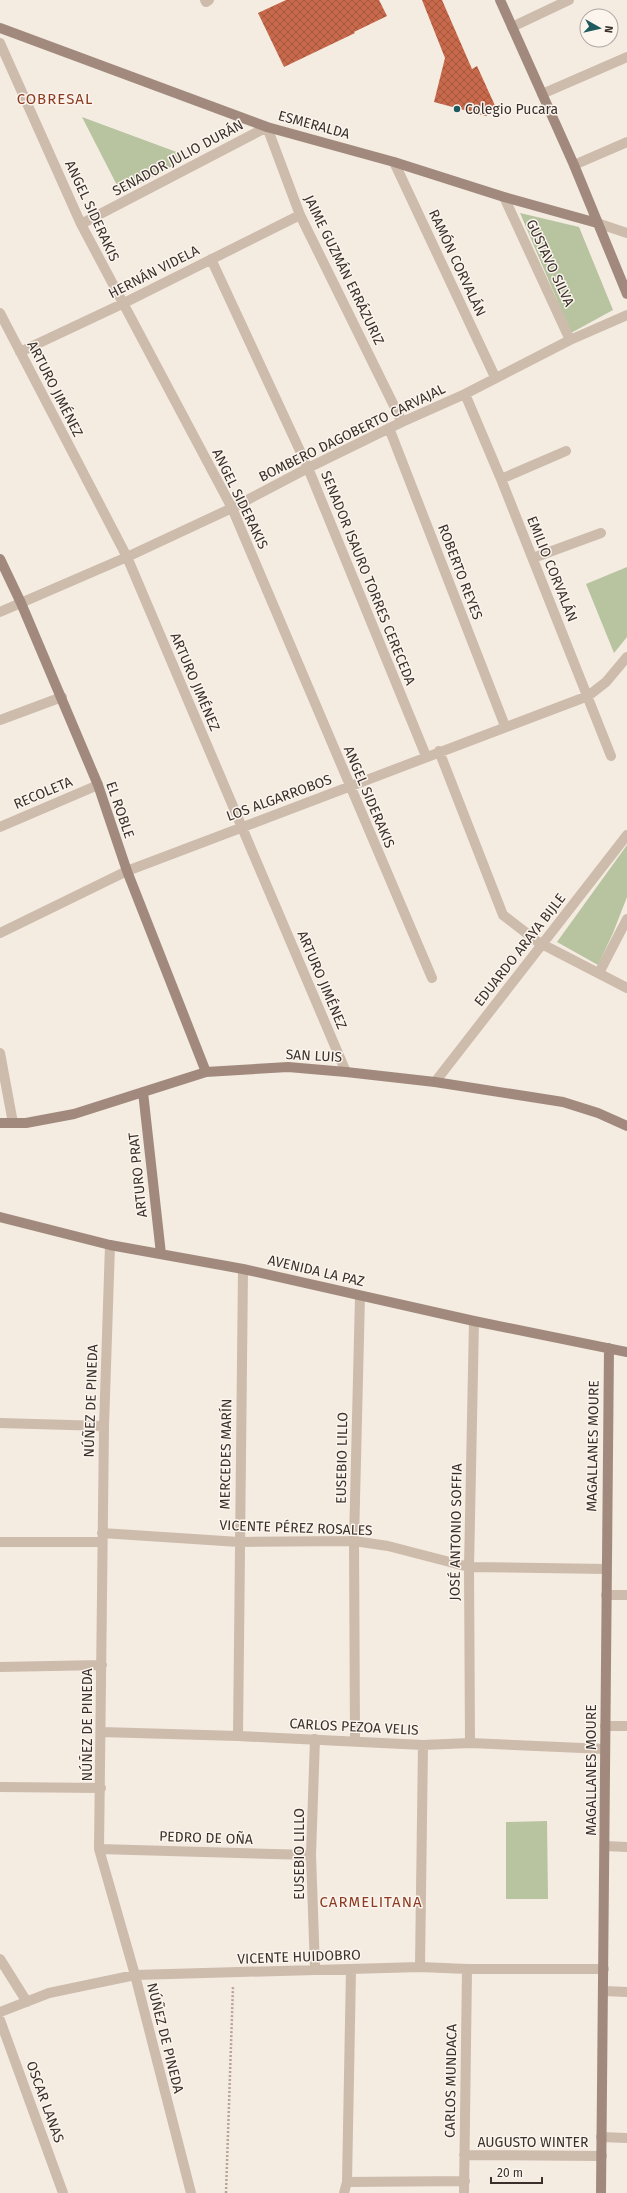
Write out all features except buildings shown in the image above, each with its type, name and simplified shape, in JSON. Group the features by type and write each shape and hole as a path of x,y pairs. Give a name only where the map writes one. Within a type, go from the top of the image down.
{"street":[{"path":"500,0 574,166 627,294"},
{"path":"512,27 569,0"},
{"name":"ESMERALDA","path":"0,28 266,127 394,162 504,197 627,233"},
{"name":"ANGEL SIDERAKIS","path":"0,43 81,224 122,304 232,508 349,787 432,978"},
{"path":"542,94 627,57"},
{"name":"JAIME GUZMÁN ERRÁZURIZ","path":"266,127 300,215 402,422"},
{"name":"SENADOR JULIO DURÁN","path":"81,224 266,127"},
{"path":"574,166 627,142"},
{"name":"RAMÓN CORVALÁN","path":"394,162 495,377"},
{"name":"GUSTAVO SILVA","path":"504,197 570,340"},
{"name":"HERNÁN VIDELA","path":"20,352 122,304 300,215"},
{"name":"SENADOR ISAURO TORRES CERECEDA","path":"211,260 308,468 426,756"},
{"name":"ARTURO JIMÉNEZ","path":"0,313 127,557 346,1072"},
{"name":"BOMBERO DAGOBERTO CARVAJAL","path":"0,612 127,557 232,508 389,428 465,394 495,377 570,340 627,315"},
{"name":"EMILIO CORVALÁN","path":"465,394 533,558 611,756"},
{"name":"ROBERTO REYES","path":"389,428 505,726"},
{"path":"501,479 566,451"},
{"path":"533,558 601,533"},
{"name":"EL ROBLE","path":"0,559 62,697 98,785 126,872 206,1072"},
{"name":"LOS ALGARROBOS","path":"0,933 126,872 242,826 588,696 606,682 627,657"},
{"path":"0,720 62,697"},
{"path":"439,751 503,915 543,945 627,988"},
{"name":"RECOLETA","path":"0,826 98,785"},
{"name":"EDUARDO ARAYA BIJLE","path":"435,1082 627,835"},
{"path":"599,973 627,919"},
{"path":"0,1053 13,1123"},
{"name":"SAN LUIS","path":"0,1123 26,1123 74,1114 206,1072 288,1067 435,1082 563,1102 598,1113 627,1126"},
{"name":"ARTURO PRAT","path":"143,1092 161,1254"},
{"name":"AVENIDA LA PAZ","path":"0,1217 110,1245 242,1269 474,1321 627,1352"},
{"name":"NÚÑEZ DE PINEDA","path":"110,1245 104,1426 101,1788 99,1849 135,1975 191,2193"},
{"name":"MERCEDES MARÍN","path":"238,1736 242,1269"},
{"name":"EUSEBIO LILLO","path":"355,1741 354,1541 360,1296"},
{"name":"JOSÉ ANTONIO SOFFIA","path":"470,1743 469,1567 474,1321"},
{"name":"MAGALLANES MOURE","path":"601,2193 604,1991 608,1348"},
{"path":"0,1423 104,1426"},
{"name":"VICENTE PÉREZ ROSALES","path":"0,1542 102,1538 239,1542 354,1541 388,1546 469,1567 606,1569"},
{"path":"606,1595 627,1595"},
{"path":"0,1667 102,1666"},
{"path":"605,1726 627,1726"},
{"name":"CARLOS PEZOA VELIS","path":"101,1732 316,1739 423,1745 470,1743 605,1748"},
{"name":"EUSEBIO LILLO","path":"315,1969 311,1855 316,1739"},
{"path":"420,1967 423,1745"},
{"path":"0,1787 101,1788"},
{"path":"605,1846 627,1847"},
{"name":"PEDRO DE OÑA","path":"99,1849 311,1855"},
{"path":"0,1959 26,2002"},
{"name":"VICENTE HUIDOBRO","path":"0,2012 49,1993 135,1975 233,1974 315,1969 420,1967 467,1969 604,1970"},
{"path":"344,2193 347,2182 351,1969"},
{"name":"CARLOS MUNDACA","path":"464,2193 467,1969"},
{"path":"604,1991 627,1992"},
{"name":"OSCAR LANAS","path":"0,2020 63,2193"},
{"name":"AUGUSTO WINTER","path":"601,2137 627,2138"},
{"name":"AUGUSTO WINTER","path":"464,2155 602,2156"},
{"path":"347,2182 464,2181"}],"path":[{"path":"226,2193 233,1974"}],"green space":[{"path":"82,117 190,157 121,193"},
{"path":"520,213 579,227 613,310 571,333"},
{"path":"627,567 627,637 614,653 586,584"},
{"path":"627,845 627,897 613,933 598,965 557,942"},
{"path":"547,1821 548,1899 506,1899 506,1822"}],"place":[{"name":"Colegio Pucara","path":"457,109"}],"district":[{"name":"COBRESAL","path":"55,99"},
{"name":"CARMELITANA","path":"371,1902"}]}
